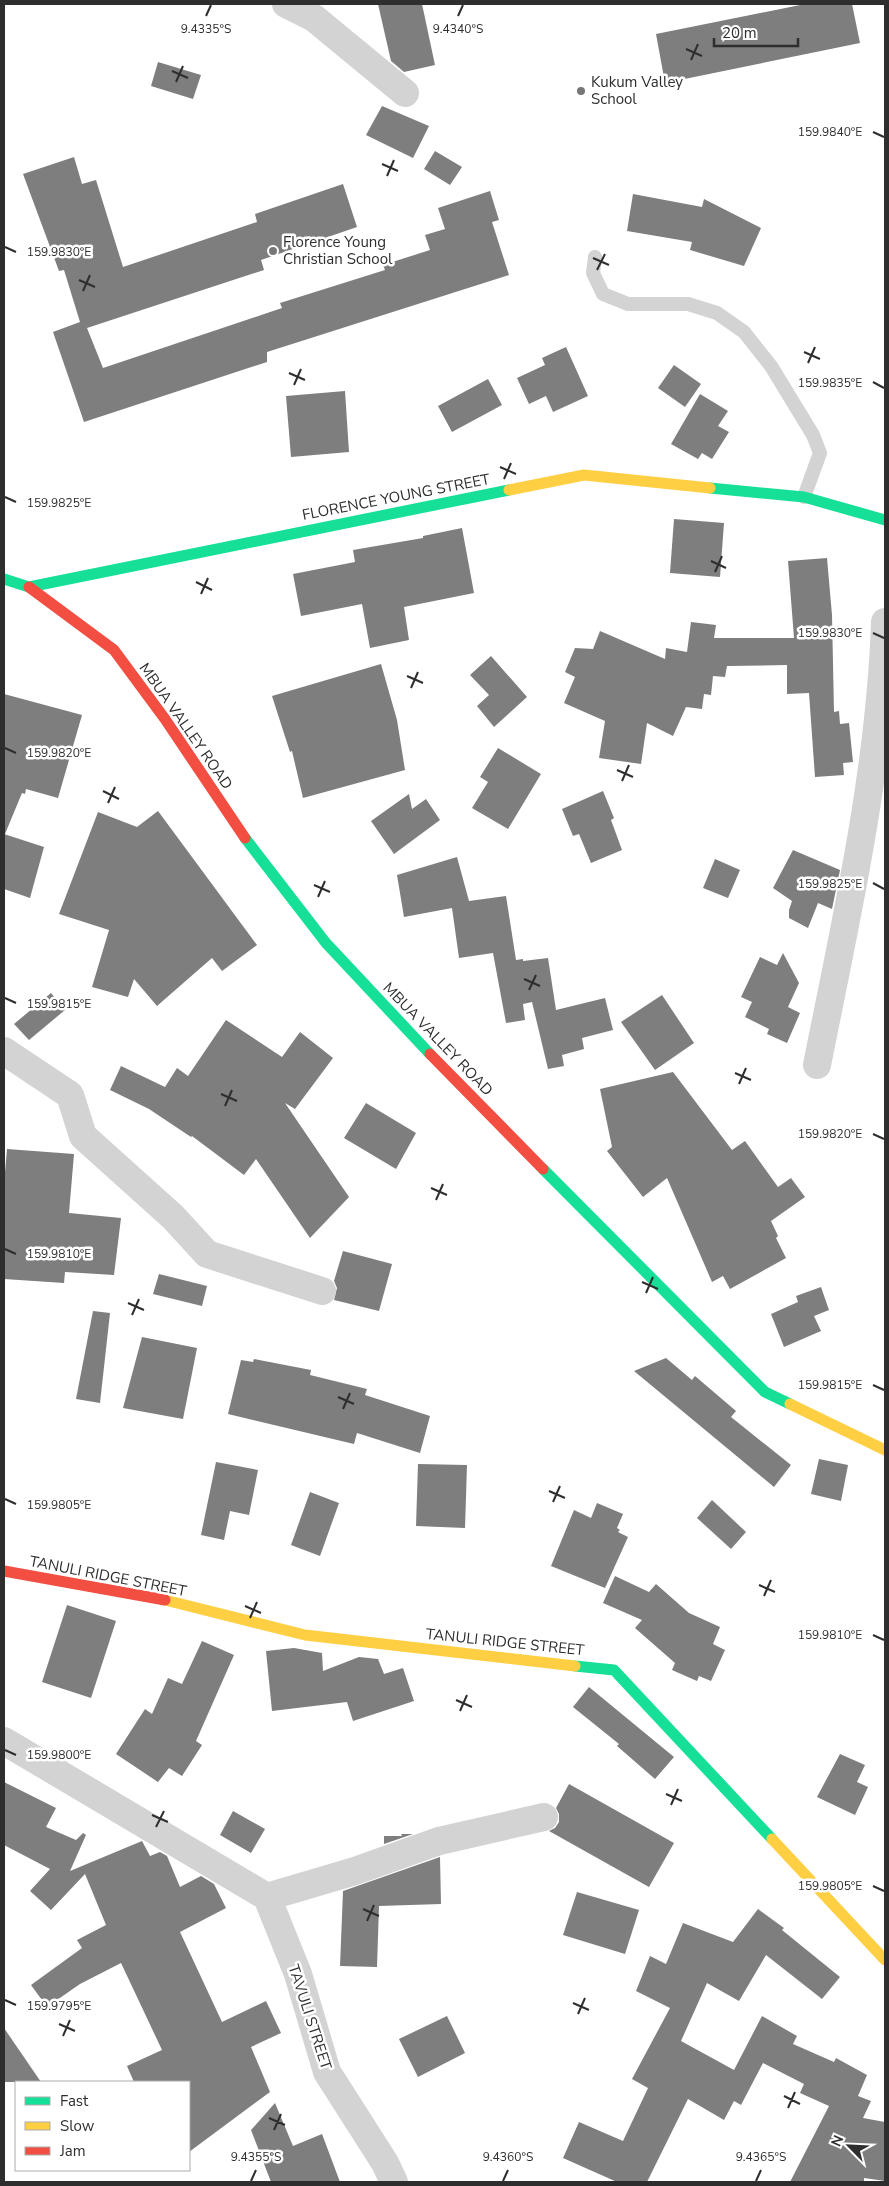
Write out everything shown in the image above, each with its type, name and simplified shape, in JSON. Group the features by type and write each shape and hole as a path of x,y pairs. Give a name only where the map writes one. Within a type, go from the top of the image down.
{"street":[{"path":"286,4 314,18 405,93"},
{"name":"FLORENCE YOUNG STREET","path":"4,580 29,587 216,550 368,516 584,475 804,497 885,520"},
{"name":"MBUA VALLEY ROAD","path":"29,587 114,650 165,719 240,831 326,943 420,1044 686,1314 765,1392 885,1450"},
{"path":"817,1065 863,834 884,665 885,622"},
{"path":"4,1051 70,1096 82,1136 172,1217 207,1254 322,1291"},
{"name":"TANULI RIDGE STREET","path":"4,1571 156,1598 305,1635 614,1670 885,1960"},
{"path":"4,1741 267,1897 355,1871 439,1841 544,1818"},
{"name":"TAVULI STREET","path":"267,1897 298,1974 327,2072 385,2164 394,2182"}],"lane":[{"path":"595,257 593,273 603,294 628,304 688,304 717,313 744,332 772,366 813,435 820,453 804,497"}],"building":[{"path":"378,4 422,4 435,65 404,72 391,61"},
{"path":"805,4 852,4 860,43 665,83 656,34"},
{"path":"158,62 201,75 193,99 151,86"},
{"path":"382,106 429,126 413,158 366,135"},
{"path":"435,151 462,167 450,185 424,169"},
{"path":"74,157 82,184 96,180 123,267 257,222 255,214 343,184 357,227 261,260 264,270 87,328 103,368 282,308 280,303 385,270 383,265 430,250 425,235 445,229 438,208 490,191 499,220 492,222 509,275 267,352 267,362 84,422 53,332 80,322 64,270 59,271 23,174"},
{"path":"633,194 702,207 704,199 761,228 744,266 690,250 692,242 627,231"},
{"path":"566,347 588,396 553,412 546,396 529,404 517,378 545,365 542,358"},
{"path":"674,365 701,384 685,407 658,388"},
{"path":"488,379 502,405 452,432 438,406"},
{"path":"345,391 349,452 291,457 286,396"},
{"path":"700,394 728,411 718,426 729,432 712,459 702,453 698,459 671,444"},
{"path":"674,519 724,523 720,577 670,573"},
{"path":"462,528 474,593 404,607 409,640 370,648 362,604 301,616 293,574 355,562 353,550 423,538 423,536"},
{"path":"827,558 832,615 834,712 839,711 840,724 849,723 853,762 843,763 844,775 815,777 809,693 787,694 787,665 727,666 725,677 713,676 711,695 704,694 702,709 686,707 673,736 647,723 641,764 599,758 605,721 564,703 575,677 565,672 575,648 593,649 600,631 665,659 666,648 687,652 691,622 716,625 714,638 794,638 788,561"},
{"path":"491,656 527,697 494,727 477,706 489,695 470,675"},
{"path":"381,664 397,720 405,770 303,798 292,751 290,752 272,696"},
{"path":"4,694 82,715 58,798 26,789 25,794 22,793 5,834"},
{"path":"498,748 541,774 508,829 472,808 488,782 480,777"},
{"path":"603,791 614,818 611,820 622,850 591,863 579,834 573,836 562,809"},
{"path":"409,794 412,809 426,799 440,820 394,854 371,821"},
{"path":"158,811 257,945 222,971 212,958 157,1006 134,979 128,997 92,987 109,930 59,914 98,812 137,827"},
{"path":"4,834 44,847 30,898 4,889"},
{"path":"793,850 840,870 832,909 818,903 808,928 789,918 792,901 773,888"},
{"path":"457,857 469,901 506,896 516,960 548,958 556,1010 605,998 613,1030 582,1038 584,1049 562,1055 564,1066 548,1069 532,1002 523,1004 525,1020 506,1023 493,953 459,958 452,908 404,917 397,875"},
{"path":"715,859 740,870 728,898 703,888"},
{"path":"783,953 799,983 788,1007 800,1013 787,1043 767,1034 769,1029 745,1017 752,1002 741,997 760,957 777,965"},
{"path":"51,993 65,1010 29,1040 14,1024"},
{"path":"662,995 694,1043 655,1070 621,1022"},
{"path":"226,1020 282,1057 300,1032 333,1058 295,1109 285,1103 349,1197 310,1238 256,1159 244,1175 192,1136 149,1109 110,1090 121,1066 165,1087 177,1068 188,1076"},
{"path":"673,1072 732,1150 745,1141 778,1187 791,1178 805,1197 771,1221 778,1236 776,1238 786,1258 730,1289 723,1276 712,1282 667,1178 643,1197 607,1151 612,1147 600,1089"},
{"path":"366,1103 416,1133 396,1169 344,1138"},
{"path":"7,1149 74,1154 69,1213 121,1218 114,1275 65,1272 64,1283 4,1279 4,1184"},
{"path":"343,1251 392,1264 379,1311 334,1300 337,1288 334,1281"},
{"path":"159,1274 207,1286 202,1306 153,1294"},
{"path":"821,1287 829,1310 814,1316 821,1331 784,1347 771,1314 798,1302 796,1296"},
{"path":"93,1311 110,1313 100,1403 76,1399"},
{"path":"142,1337 197,1348 183,1419 123,1408"},
{"path":"666,1358 692,1380 695,1376 736,1411 731,1417 791,1465 774,1487 634,1371"},
{"path":"254,1359 311,1370 310,1375 367,1389 365,1395 430,1416 420,1453 357,1433 354,1444 228,1414 241,1360 253,1362"},
{"path":"819,1459 848,1465 841,1501 811,1494"},
{"path":"216,1462 258,1470 249,1515 230,1511 224,1540 201,1535"},
{"path":"418,1464 467,1465 465,1528 416,1526"},
{"path":"310,1492 339,1503 320,1556 291,1545"},
{"path":"712,1500 746,1532 731,1549 697,1518"},
{"path":"597,1503 623,1514 617,1528 620,1530 618,1532 628,1537 605,1588 551,1566 574,1510 591,1518"},
{"path":"615,1576 649,1592 656,1584 689,1613 720,1627 713,1644 725,1650 711,1681 699,1676 697,1681 672,1670 675,1663 635,1628 642,1620 603,1603"},
{"path":"67,1605 116,1621 91,1698 42,1682"},
{"path":"202,1641 234,1655 196,1741 202,1745 182,1776 169,1768 158,1782 116,1754 145,1709 152,1714 168,1678 182,1684"},
{"path":"294,1648 322,1653 323,1671 359,1657 378,1659 384,1674 403,1668 414,1701 353,1721 347,1702 272,1711 266,1651"},
{"path":"589,1687 674,1757 655,1779 617,1746 619,1744 573,1707"},
{"path":"840,1754 865,1765 857,1782 868,1787 855,1815 817,1797"},
{"path":"4,1782 56,1808 46,1827 76,1840 83,1833 86,1835 70,1871 142,1841 150,1856 160,1852 167,1856 180,1887 201,1876 214,1884 226,1908 180,1932 222,2022 266,2001 281,2033 251,2047 270,2092 190,2151 190,2081 134,2081 127,2066 162,2050 121,1963 80,1984 47,2007 31,1985 82,1948 77,1940 106,1925 85,1874 51,1910 30,1891 50,1869 4,1845"},
{"path":"569,1784 674,1843 649,1887 549,1831 555,1828 559,1822 559,1814 556,1808"},
{"path":"233,1811 265,1829 251,1853 220,1835"},
{"path":"401,1834 413,1834 384,1844 384,1836 402,1836"},
{"path":"440,1857 441,1904 379,1906 377,1967 340,1966 343,1891"},
{"path":"577,1892 639,1910 625,1954 563,1935"},
{"path":"758,1909 784,1928 782,1930 840,1977 822,1999 766,1955 739,2001 707,1983 681,2041 734,2070 762,2016 797,2036 793,2044 834,2062 836,2058 867,2075 858,2096 871,2101 863,2118 885,2122 885,2181 864,2178 864,2182 790,2182 829,2106 800,2093 804,2084 763,2063 741,2105 734,2101 724,2120 688,2099 647,2182 617,2182 563,2158 579,2122 623,2141 648,2088 632,2079 670,2008 636,1991 650,1956 666,1964 683,1923 733,1942"},
{"path":"447,2016 465,2053 418,2077 399,2039"},
{"path":"4,2028 40,2081 4,2082"},
{"path":"275,2103 293,2146 322,2134 340,2182 271,2182 251,2130"}],"traffic: fast":[{"path":"710,488 804,497 885,520"},
{"path":"4,579 29,587 509,490"},
{"path":"245,838 326,943 430,1054"},
{"path":"543,1169 765,1392 790,1404"},
{"path":"575,1666 614,1670 772,1839"}],"traffic: slow":[{"path":"509,490 584,475 710,488"},
{"path":"790,1404 885,1450"},
{"path":"165,1600 305,1635 575,1666"},
{"path":"772,1839 885,1960"}],"traffic: jam":[{"path":"29,587 114,650 165,719 245,838"},
{"path":"430,1054 543,1169"},
{"path":"4,1571 165,1600"}],"place":[{"name":"Kukum Valley School","path":"581,91"},
{"name":"Florence Young Christian School","path":"273,251"}]}
